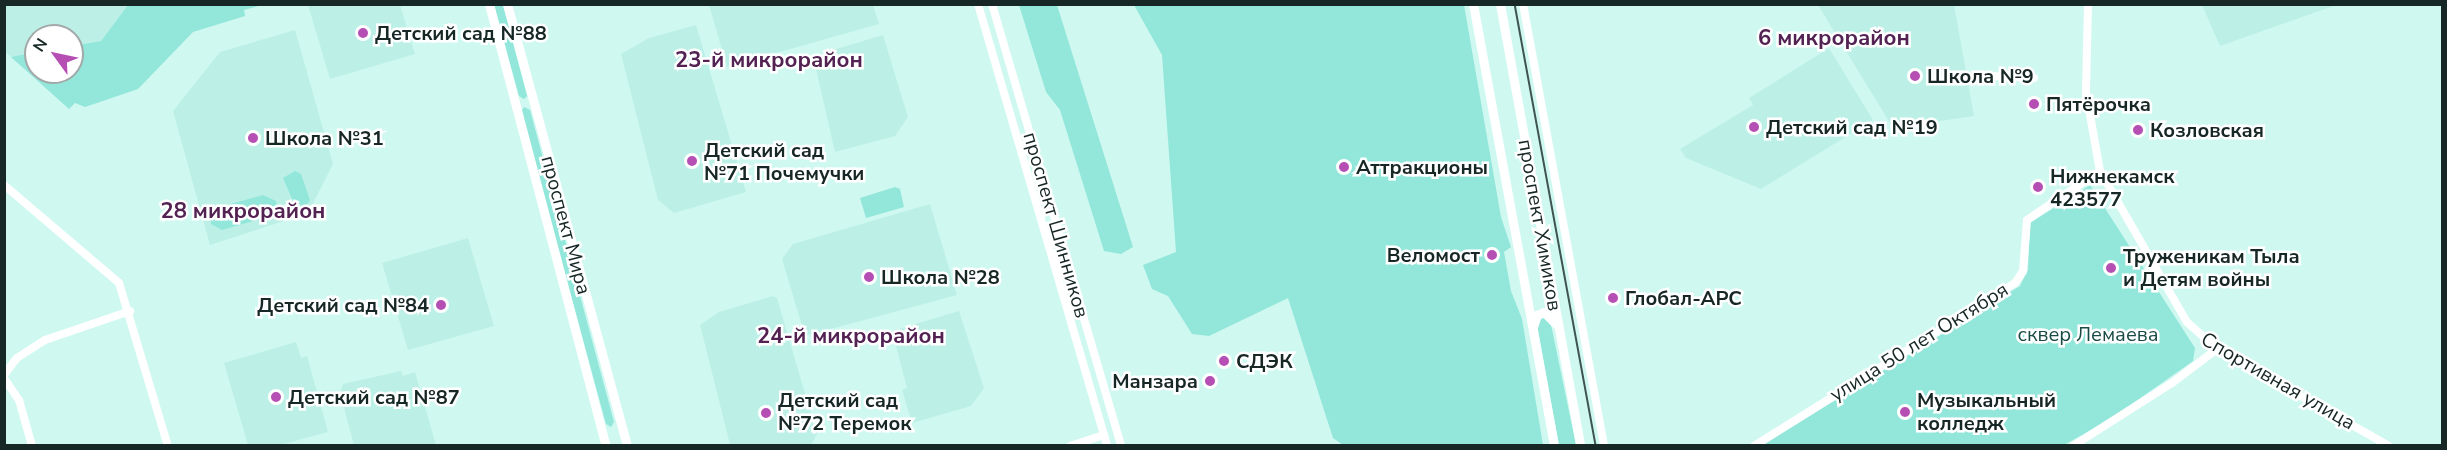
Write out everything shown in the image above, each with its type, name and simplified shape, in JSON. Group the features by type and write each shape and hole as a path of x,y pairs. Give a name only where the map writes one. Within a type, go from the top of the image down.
{"main road":[{"name":"проспект Мира","path":"489,4 514,106 605,442"},
{"name":"проспект Мира","path":"507,4 627,446"},
{"name":"проспект Химиков","path":"1473,4 1554,446"},
{"name":"проспект Химиков","path":"1500,4 1580,446"},
{"path":"514,106 532,101"},
{"path":"1533,330 1537,315 1544,312 1558,327"},
{"path":"605,442 614,430 624,435"}],"street":[{"name":"проспект Шинников","path":"978,4 1107,446"},
{"name":"проспект Шинников","path":"992,4 1121,446"},
{"path":"1523,4 1604,446"},
{"name":"Спортивная улица","path":"2088,4 2086,92 2100,171 2187,322 2217,349 2389,446"},
{"path":"1990,76 2034,78"},
{"name":"улица 50 лет Октября","path":"1754,446 2015,284 2023,271 2027,220 2100,171"},
{"path":"4,185 116,279 130,311 168,446"},
{"path":"32,446 19,400 4,376 17,358 45,340 130,311"},
{"path":"2073,446 2172,383 2217,349"},
{"path":"1070,446 1104,435"},
{"path":"2368,446 2371,435"}],"shaded area":[{"path":"2202,4 2336,5 2220,46"},
{"path":"4,5 128,5 101,41 84,44 84,24 24,24 24,54 11,57 5,51"},
{"name":"Детский сад №88","path":"308,5 400,5 415,54 330,79"},
{"path":"709,5 873,5 879,24 727,67"},
{"name":"Школа №9","path":"1818,5 1954,5 1974,116 1893,128"},
{"path":"696,25 746,192 674,213 658,200 621,54 649,38"},
{"name":"Школа №31","path":"295,30 333,164 308,213 210,245 173,111 220,52"},
{"path":"883,35 908,117 895,136 835,152 813,56"},
{"path":"1829,48 1873,120 1761,189 1686,158 1680,149 1753,105 1749,98"},
{"name":"Школа №28","path":"930,204 957,295 805,336 782,259 793,244"},
{"name":"Детский сад №84","path":"468,238 494,326 408,350 382,263"},
{"path":"773,296 777,298 817,434 811,445 730,445 700,325 719,312"},
{"path":"959,311 984,388 971,406 912,423 902,390 907,388 892,331"},
{"name":"Детский сад №87","path":"296,342 301,358 307,356 328,432 280,445 248,445 224,363"},
{"path":"401,371 403,376 415,372 436,445 354,445 340,393 343,384"}],"green space":[{"path":"128,4 262,5 244,10 245,16 193,32 138,89 85,107 75,103 69,109 41,84 84,84 84,44 101,41"},
{"path":"494,5 503,5 527,96 524,99 519,96"},
{"path":"1019,5 1057,5 1133,247 1121,254 1104,251 1060,110 1046,92"},
{"path":"1134,5 1464,5 1501,217 1511,247 1504,252 1511,291 1522,319 1543,445 1343,445 1333,438 1288,298 1209,336 1192,334 1168,296 1152,289 1143,265 1176,252 1162,55"},
{"path":"24,54 24,69 11,57"},
{"path":"524,107 530,110 614,422 611,427 606,424 521,112"},
{"path":"295,171 301,174 310,200 307,205 296,208 283,178"},
{"name":"сквер Лемаева","path":"2090,185 2195,348 2193,361 2112,418 2064,445 1761,446 2020,286 2028,270 2030,223"},
{"path":"895,187 900,189 904,207 866,218 860,198"},
{"path":"263,195 276,201 277,209 271,216 222,230 211,224 210,215 216,208"},
{"path":"1541,316 1550,320 1576,445 1559,445 1537,324"}],"tram line":[{"path":"1515,4 1596,446"}],"place":[{"name":"Детский сад №88","path":"363,33"},
{"name":"Школа №9","path":"1915,76"},
{"name":"Пятёрочка","path":"2034,104"},
{"name":"Детский сад №19","path":"1754,127"},
{"name":"Козловская","path":"2138,130"},
{"name":"Школа №31","path":"253,138"},
{"name":"Детский сад №71 Почемучки","path":"692,161"},
{"name":"Аттракционы","path":"1344,167"},
{"name":"Нижнекамск 423577","path":"2038,187"},
{"name":"Веломост","path":"1492,255"},
{"name":"Труженикам Тыла и Детям войны","path":"2111,268"},
{"name":"Школа №28","path":"869,277"},
{"name":"Глобал-АРС","path":"1613,298"},
{"name":"Детский сад №84","path":"441,305"},
{"name":"СДЭК","path":"1224,361"},
{"name":"Манзара","path":"1210,381"},
{"name":"Детский сад №87","path":"276,397"},
{"name":"Музыкальный колледж","path":"1905,412"},
{"name":"Детский сад №72 Теремок","path":"766,413"}],"district":[{"name":"6 микрорайон","path":"1834,39"},
{"name":"23-й микрорайон","path":"769,61"},
{"name":"28 микрорайон","path":"243,212"},
{"name":"24-й микрорайон","path":"851,337"}]}
